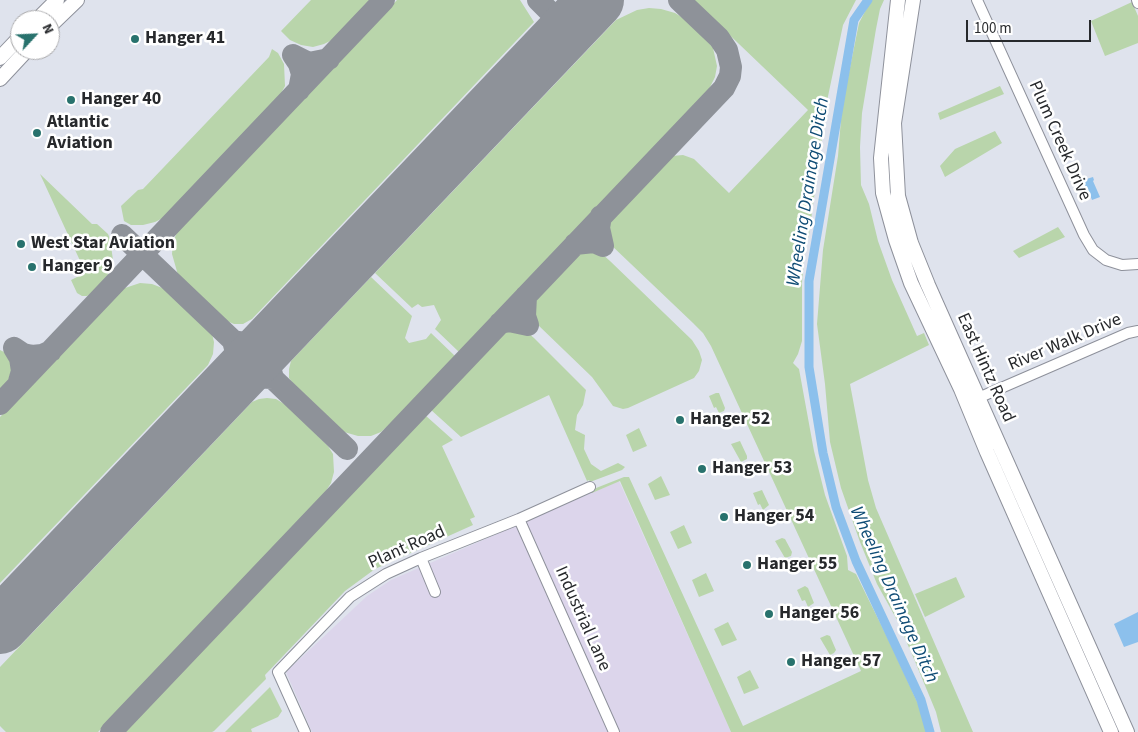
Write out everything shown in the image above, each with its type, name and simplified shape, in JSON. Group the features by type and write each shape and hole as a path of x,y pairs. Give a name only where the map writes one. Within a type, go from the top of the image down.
{"main road":[{"path":"47,10 57,0"},
{"path":"60,16 77,0"},
{"name":"East Hintz Road","path":"898,0 881,158 883,192 896,240 911,283 962,389 987,452 1111,732"},
{"name":"East Hintz Road","path":"913,0 894,123 898,196 911,244 1127,732"},
{"path":"0,58 10,48"},
{"path":"0,79 18,60"}],"street":[{"name":"Plum Creek Drive","path":"977,0 1084,235 1093,250 1106,260 1122,265 1138,264"},
{"name":"River Walk Drive","path":"978,398 1128,332 1138,330"},
{"name":"Plant Road","path":"305,732 278,672 350,597 386,574 519,519 590,487"},
{"name":"Industrial Lane","path":"519,519 614,732"},
{"path":"421,558 435,592"}],"shaded area":[{"path":"619,481 731,732 312,732 286,672 367,596 391,580"}],"green space":[{"path":"311,0 370,0 332,40 313,47 301,45 290,40 281,31"},
{"path":"397,0 520,0 534,22 252,319 243,324 234,324 227,321 178,275 172,254 173,242 178,230"},
{"path":"693,0 856,0 843,25 827,101 809,235 805,247 802,283 802,341 793,363 799,369 814,451 825,495 847,556 848,570 856,574 892,647 919,706 927,732 731,732 620,481 592,493 591,490 624,477 629,477 743,726 861,671 711,346 703,333 610,244 607,235 611,219 672,156 683,155 694,159 729,193 808,110"},
{"path":"871,0 884,0 876,29 862,113 860,147 861,185 869,204 878,241 892,280 917,336 924,333 929,345 850,384 868,480 876,508 973,732 941,732 936,712 914,659 897,620 877,584 860,542 841,488 830,442 817,324 823,250 838,156 842,107 859,23"},
{"path":"1132,2 1138,16 1138,43 1105,56 1091,21"},
{"path":"649,8 675,13 688,21 713,48 717,66 715,77 709,89 459,352 435,329 441,320 434,305 422,307 418,304 412,308 375,273 616,20 637,10"},
{"path":"272,49 278,53 284,64 285,86 280,95 163,218 143,225 131,225 124,221 121,206 138,190 143,189 269,57"},
{"path":"1000,86 1004,94 940,120 938,113"},
{"path":"995,131 1002,143 945,177 940,166 955,149"},
{"path":"40,174 92,224 97,224 108,234 110,239 113,260 110,270 106,279 87,296 77,293 71,280 81,275 78,267 82,265"},
{"path":"1058,227 1065,237 1019,258 1013,251"},
{"path":"588,250 601,253 692,340 702,360 699,371 694,378 628,408 623,409 613,406 592,377 537,324 531,311 537,297 577,255"},
{"path":"371,277 412,316 405,338 409,343 426,339 431,333 455,356 381,432 371,436 358,436 344,432 293,383 289,378 289,369 291,361"},
{"path":"140,283 152,284 165,289 212,334 214,342 213,354 208,365 0,583 0,417 117,294 125,288"},
{"path":"515,327 527,332 534,338 586,390 583,405 577,415 575,430 585,435 584,449 591,464 601,471 618,463 625,467 622,470 590,482 589,480 587,481 549,395 461,437 430,409 505,331"},
{"path":"0,350 8,354 12,369 8,381 0,390"},
{"path":"719,393 725,408 724,411 719,413 716,407 714,408 709,396"},
{"path":"267,398 276,399 286,405 328,446 333,454 334,472 331,483 324,494 98,732 6,732 0,726 0,667 252,402"},
{"path":"425,415 453,440 442,446 475,517 470,519 473,525 375,569 345,591 265,675 266,679 214,731 123,732"},
{"path":"639,428 647,446 633,452 626,435"},
{"path":"740,441 747,456 747,459 741,462 731,444"},
{"path":"661,476 670,495 655,500 648,484"},
{"path":"762,490 769,505 763,510 760,504 758,505 753,493"},
{"path":"684,525 692,543 678,549 670,532"},
{"path":"782,538 785,539 792,552 791,556 785,558 775,541"},
{"path":"706,573 714,591 699,597 692,580"},
{"path":"956,577 965,597 925,617 915,594"},
{"path":"805,586 808,588 814,603 808,607 805,600 802,601 797,590"},
{"path":"728,622 737,640 722,646 714,629"},
{"path":"827,635 830,636 836,650 830,655 820,638"},
{"path":"750,670 759,688 744,694 737,677"},
{"path":"270,687 282,711 278,717 251,729 252,732 225,732"}],"water":[{"path":"1093,177 1100,197 1092,200 1088,190 1084,191 1080,181"},
{"path":"1138,612 1138,642 1124,647 1114,624"}],"waterway":[{"name":"Wheeling Drainage Ditch","path":"868,0 854,20 809,281 809,367 823,453 836,507 856,561 921,700 930,732"}],"taxiway":[{"path":"0,404 384,0"},
{"path":"538,0 552,14 557,23 557,34 550,48"},
{"path":"111,732 724,88 730,76 731,67 727,50 719,38 679,0"},
{"path":"299,90 302,74 299,64 293,55 309,63 329,59"},
{"path":"575,244 594,242 603,246 599,228 601,216"},
{"path":"122,235 347,449"},
{"path":"500,323 509,321 528,325 525,316 526,296"},
{"path":"280,332 271,349 269,364 273,378 246,377 230,385 236,369 237,356 233,341 246,343 260,342 280,332"},
{"path":"18,385 22,371 20,358 14,348 23,354 32,356 42,355 51,351"}],"runway":[{"path":"0,626 596,0"}],"place":[{"name":"Hanger 41","path":"135,39"},
{"name":"Hanger 40","path":"71,100"},
{"name":"Atlantic Aviation","path":"37,133"},
{"name":"West Star Aviation","path":"21,244"},
{"name":"Hanger 9","path":"32,267"},
{"name":"Hanger 52","path":"680,420"},
{"name":"Hanger 53","path":"702,469"},
{"name":"Hanger 54","path":"724,517"},
{"name":"Hanger 55","path":"747,565"},
{"name":"Hanger 56","path":"769,614"},
{"name":"Hanger 57","path":"791,662"}]}
